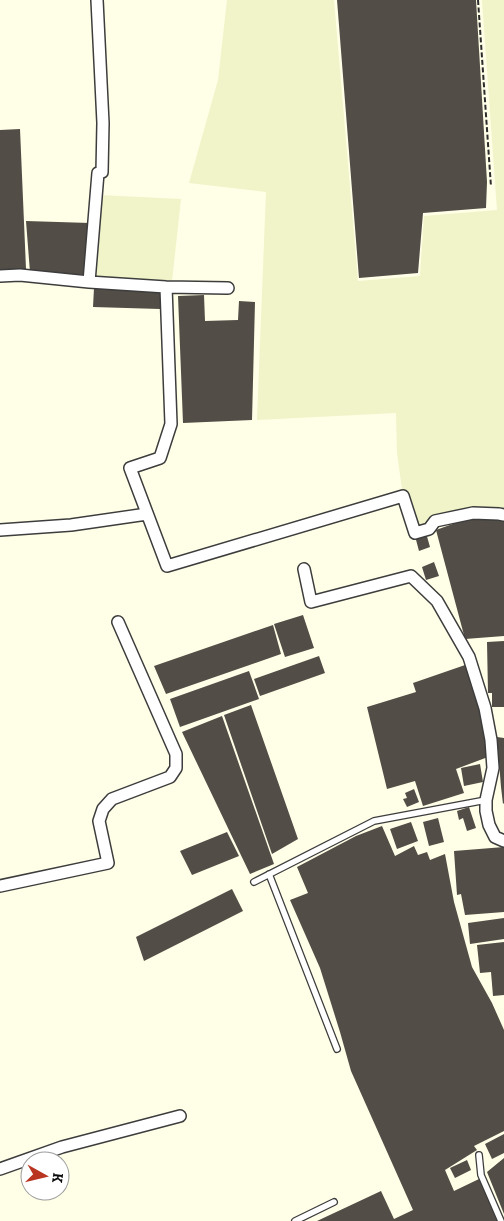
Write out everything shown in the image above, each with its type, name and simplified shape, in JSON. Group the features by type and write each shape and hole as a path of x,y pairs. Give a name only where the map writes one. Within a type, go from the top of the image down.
{"street":[{"path":"90,282 98,173 102,172 103,123 97,0"},
{"path":"0,276 20,274 90,282 166,287 228,288"},
{"path":"166,287 171,424 160,458 130,468 166,566 403,496 415,533 429,529 435,521 473,513 504,515"},
{"path":"0,530 71,525 147,514"},
{"path":"304,569 311,602 411,576 437,601 469,657 486,708 492,740 493,768 486,800 486,811 489,825 495,837 504,841"},
{"path":"0,886 108,863 99,821 103,809 112,799 170,777 176,768 176,754 118,622"},
{"path":"0,1169 62,1147 180,1116"}],"lane":[{"path":"254,882 374,821 486,800"},
{"path":"269,874 337,1049"},
{"path":"479,1155 481,1175 501,1221"},
{"path":"295,1221 334,1202"}],"path":[{"path":"478,0 490,187"}],"green space":[{"path":"227,0 334,0 358,281 420,276 424,216 497,210 482,0 504,0 504,515 473,513 415,533 403,496 397,453 396,413 257,420 266,192 189,183 218,80"},
{"path":"99,195 181,199 172,281 93,278"}],"building":[{"path":"337,0 476,0 487,182 486,208 423,213 418,273 359,278"},
{"path":"20,129 26,269 0,270 0,130"},
{"path":"26,221 90,223 87,275 30,272"},
{"path":"94,288 161,290 160,309 93,307"},
{"path":"204,295 205,321 238,320 239,301 255,302 252,420 183,423 178,296"},
{"path":"472,517 504,521 504,636 465,639 436,530"},
{"path":"426,533 430,547 419,551 415,536"},
{"path":"434,562 439,576 426,580 422,567"},
{"path":"303,615 314,648 285,657 274,624"},
{"path":"273,625 281,654 166,694 154,666"},
{"path":"504,641 504,707 492,707 492,693 488,693 487,642"},
{"path":"319,656 325,673 260,696 254,679"},
{"path":"468,664 485,717 488,757 456,769 464,793 423,806 415,781 387,789 367,707 416,692 413,683"},
{"path":"249,671 259,699 180,727 170,699"},
{"path":"251,705 298,839 272,854 224,715"},
{"path":"222,716 274,864 250,874 182,732"},
{"path":"497,737 504,738 503,804 501,787"},
{"path":"480,764 483,782 464,786 461,768"},
{"path":"414,789 419,802 407,807 403,799 407,798 405,793"},
{"path":"469,807 476,828 467,831 463,818 459,820 457,811"},
{"path":"438,818 444,842 429,846 423,822"},
{"path":"411,822 418,841 397,849 390,829"},
{"path":"382,826 395,856 414,846 418,855 427,852 430,860 445,854 454,902 472,967 492,1003 504,1030 504,1131 474,1146 477,1150 445,1170 454,1191 479,1179 499,1221 317,1221 381,1191 394,1219 413,1210 351,1071 320,968 290,900 308,893 297,867 356,836"},
{"path":"227,832 239,856 192,875 180,851"},
{"path":"504,847 504,912 465,915 461,894 457,895 454,851"},
{"path":"232,889 243,911 144,961 136,937"},
{"path":"504,918 504,939 470,944 468,923"},
{"path":"504,942 504,995 493,996 491,972 480,973 477,945"},
{"path":"504,1134 504,1153 492,1159 485,1144"},
{"path":"504,1158 504,1214 487,1172"},
{"path":"467,1160 471,1170 455,1178 450,1168"}]}
